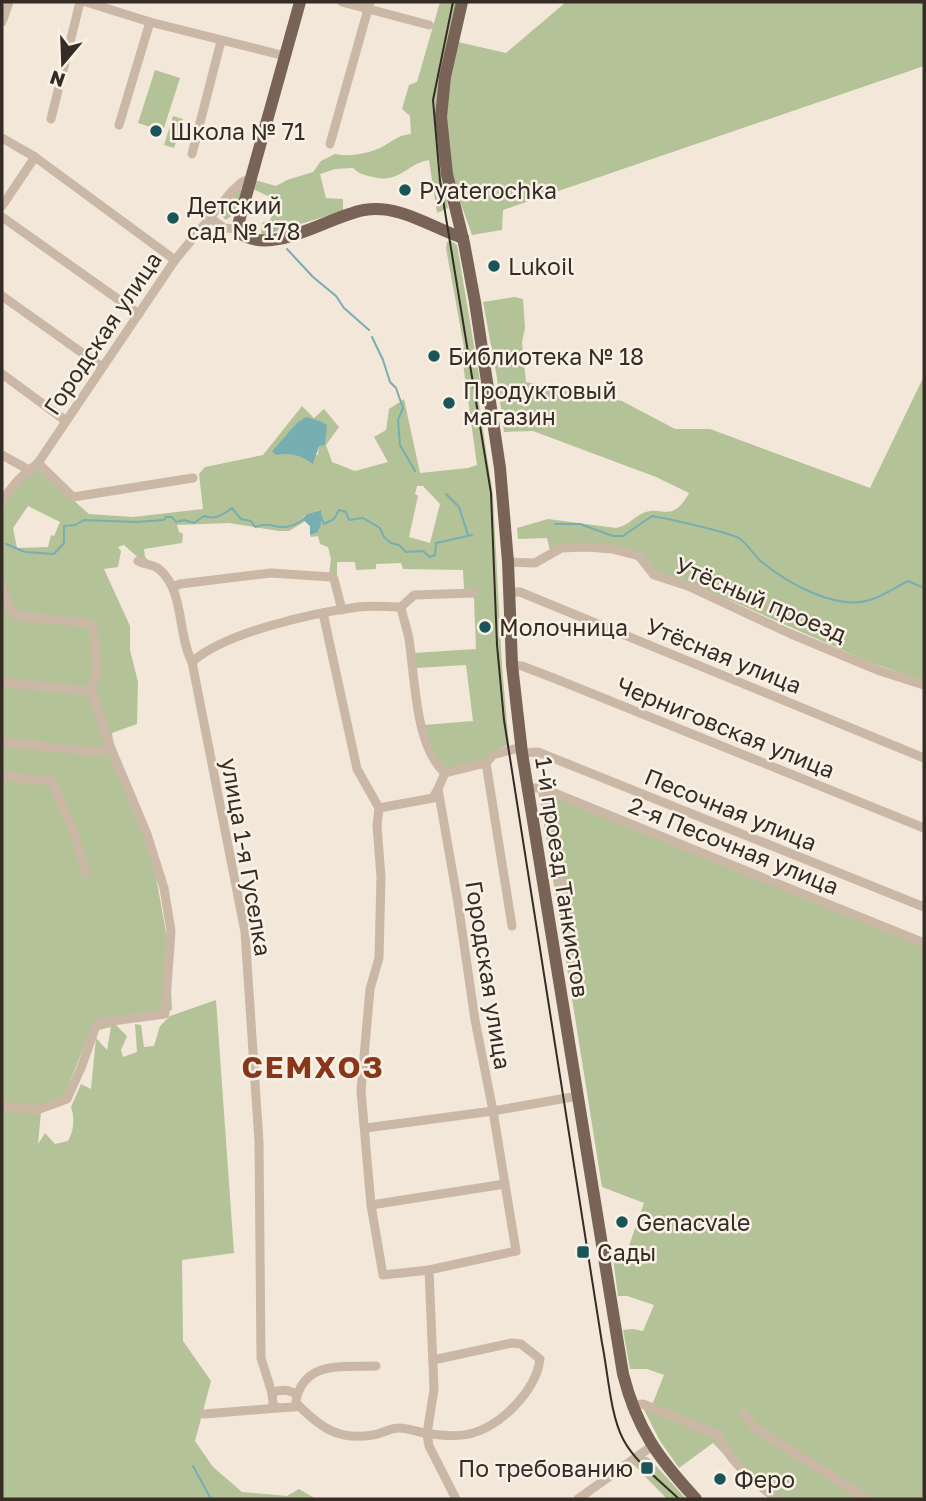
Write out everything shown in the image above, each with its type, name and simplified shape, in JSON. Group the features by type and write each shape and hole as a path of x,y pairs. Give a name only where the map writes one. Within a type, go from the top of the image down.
{"main road":[{"path":"300,2 251,178 240,233 248,239 260,241 280,239 349,213 366,210 410,215 463,238"},
{"name":"1-й проезд Танкистов","path":"462,2 441,102 444,150 463,238 496,436 508,562 512,665 521,750 615,1335 631,1406 652,1446 696,1499"},
{"path":"432,224 447,218 454,205"}],"street":[{"path":"2,22 9,2"},
{"path":"51,119 80,2"},
{"path":"86,2 221,41 285,55"},
{"path":"342,2 369,5 429,25"},
{"path":"330,144 369,5"},
{"path":"119,125 150,22"},
{"path":"192,154 221,41"},
{"path":"2,138 35,156 174,260"},
{"path":"2,206 35,156"},
{"name":"Городская улица","path":"2,500 38,463 174,260 242,181 251,178"},
{"path":"2,217 139,313"},
{"path":"210,218 224,228 239,229"},
{"path":"2,296 102,367"},
{"path":"2,374 66,421"},
{"path":"2,454 29,470"},
{"path":"38,463 74,497 193,478"},
{"name":"Утёсный проезд","path":"508,562 535,563 561,548 612,549 639,556 653,575 688,586 791,634 880,671 924,685"},
{"path":"138,561 160,570 173,587 271,573 331,577 334,579 342,610"},
{"path":"2,587 10,611 20,616 89,623 93,628 97,671 92,688 110,746 147,834 164,888 171,931 165,1014 97,1023 67,1099 37,1110 2,1106"},
{"name":"улица 1-я Гуселка","path":"173,587 186,650 192,662 245,932 259,1142 261,1358 273,1404 277,1408"},
{"name":"Утёсная улица","path":"509,592 520,592 924,758"},
{"path":"192,662 230,638 323,614 361,607 401,607 414,594 474,593"},
{"path":"401,607 422,725 430,751 445,773"},
{"path":"323,614 357,769 379,808 433,798 445,773"},
{"name":"Черниговская улица","path":"512,665 522,666 581,689 924,828"},
{"path":"2,682 82,691 92,688"},
{"path":"2,742 99,752 110,746"},
{"path":"445,773 486,763 493,755 521,750"},
{"name":"Песочная улица","path":"521,750 538,752 924,907"},
{"path":"486,763 512,926"},
{"path":"2,776 52,780 74,833 86,874"},
{"name":"2-я Песочная улица","path":"528,788 542,789 924,943"},
{"name":"Городская улица","path":"379,808 377,826 382,877 379,958 370,989 361,1091 371,1205 383,1275 429,1270 516,1251 438,789"},
{"path":"542,789 559,879 564,890"},
{"path":"366,1128 493,1111 578,1096"},
{"path":"371,1205 505,1184"},
{"path":"429,1270 434,1389 426,1434 429,1446 456,1499"},
{"path":"272,1393 289,1391 319,1426 340,1434 371,1436 398,1428 426,1434 468,1434 509,1412 531,1385 540,1359 521,1344 512,1343 433,1360"},
{"path":"204,1414 287,1409 297,1400 309,1377 327,1367 376,1366"},
{"path":"631,1406 643,1404 718,1435 732,1459 776,1499"},
{"path":"744,1414 754,1427 867,1499"},
{"path":"578,1499 652,1446"}],"green space":[{"path":"440,2 457,2 440,77 443,174 448,208 437,213 429,160 390,178 367,176 353,168 335,169 320,174 326,198 343,199 343,211 261,236 262,223 270,220 275,210 268,196 253,189 255,180 276,186 313,172 321,161 335,154 369,152 398,137 411,134 410,116 402,109 409,85 417,82"},
{"path":"566,2 924,2 924,66 503,210 502,230 472,235 456,190 450,162 445,102 458,42 506,53"},
{"path":"155,70 180,78 163,131 138,123"},
{"path":"173,116 183,119 174,148 164,145"},
{"path":"239,188 243,190 234,214 226,220 221,215"},
{"path":"450,240 457,245 481,387 477,390 493,496 509,745 491,752 489,757 478,763 447,770 431,751 424,725 473,721 466,665 416,668 413,653 476,649 474,598 464,589 463,570 403,569 401,563 376,564 376,569 356,570 355,562 337,562 337,579 329,574 331,559 328,547 320,544 318,536 310,535 317,533 320,510 307,514 302,518 304,522 289,531 229,523 177,525 179,532 183,534 182,543 144,549 145,557 150,562 142,561 124,545 118,547 121,551 118,567 104,569 130,626 130,650 138,682 137,724 112,733 114,747 148,832 169,949 172,1010 116,1025 127,1036 121,1050 123,1057 137,1052 135,1024 141,1025 144,1047 154,1046 160,1026 170,1016 216,1000 234,1253 182,1260 183,1341 211,1381 195,1441 213,1467 242,1492 287,1496 299,1489 316,1499 2,1499 2,507 24,478 38,469 89,514 133,517 203,509 199,474 205,467 263,455 302,406 314,418 324,409 339,427 326,445 332,462 355,471 388,462 374,437 386,430 389,409 404,399 420,473 477,465 461,349 464,347 447,242","holes":["312,420 320,421 318,455 302,456 272,451 288,434","417,486 423,486 440,504 430,543 409,537 418,496 415,494","28,506 60,522 54,536 51,535 48,547 17,548 13,528","111,1027 107,1050 96,1038 91,1089 81,1084 71,1107 73,1129 70,1137 68,1141 55,1144 45,1133 38,1144 41,1112 60,1106 90,1032"]},
{"path":"515,297 523,299 525,328 522,342 526,382 622,401 675,429 710,429 870,488 924,376 924,681 869,662 734,602 655,572 617,546 550,551 547,538 518,539 517,528 548,519 620,527 648,511 666,512 677,509 689,493 656,477 533,431 504,432 483,302"},
{"path":"539,791 924,944 924,1499 774,1499 744,1475 713,1443 679,1468 660,1441 640,1402 652,1405 664,1375 647,1369 630,1369 623,1330 643,1331 654,1305 627,1296 618,1296 613,1258 624,1260 644,1203 602,1187"},
{"path":"644,1456 649,1458 686,1499 667,1499 633,1464"}],"water":[{"path":"306,417 327,425 325,445 319,446 313,464 295,455 276,455 272,451 298,422"},
{"path":"321,510 321,524 317,533 310,535 310,526 302,519 307,514"}],"waterway":[{"path":"273,221 275,229"},
{"path":"287,249 369,330"},
{"path":"372,337 403,408 398,420 400,445 415,471"},
{"path":"446,494 459,507 468,535"},
{"path":"6,544 25,552 54,554 64,543 64,526 75,525 84,520 135,522 172,517 176,522 184,520 194,523 204,516 219,516 232,508 241,519 251,521 255,527 287,527 303,520"},
{"path":"320,515 324,524 334,519 339,510 346,512 349,520 363,518 380,528 384,537 406,552 423,551 430,557 435,555 436,543 472,535"},
{"path":"555,524 580,524 613,536 623,536 652,516 713,530 740,539 762,562 798,586 843,602 870,600 908,581 924,588"},
{"path":"193,1466 211,1499"}],"tram line":[{"path":"453,2 433,100 440,181 491,493 497,645 504,720 612,1405 623,1439 634,1456 679,1499"}],"place":[{"name":"Школа № 71","path":"156,131"},
{"name":"Pyaterochka","path":"405,190"},
{"name":"Детский сад № 178","path":"173,218"},
{"name":"Lukoil","path":"494,266"},
{"name":"Библиотека № 18","path":"434,356"},
{"name":"Продуктовый магазин","path":"449,403"},
{"name":"Молочница","path":"485,627"},
{"name":"Genacvale","path":"622,1222"},
{"name":"Сады","path":"583,1252"},
{"name":"По требованию","path":"647,1468"},
{"name":"Феро","path":"720,1479"}],"district":[{"name":"СЕМХОЗ","path":"313,1067"}]}
